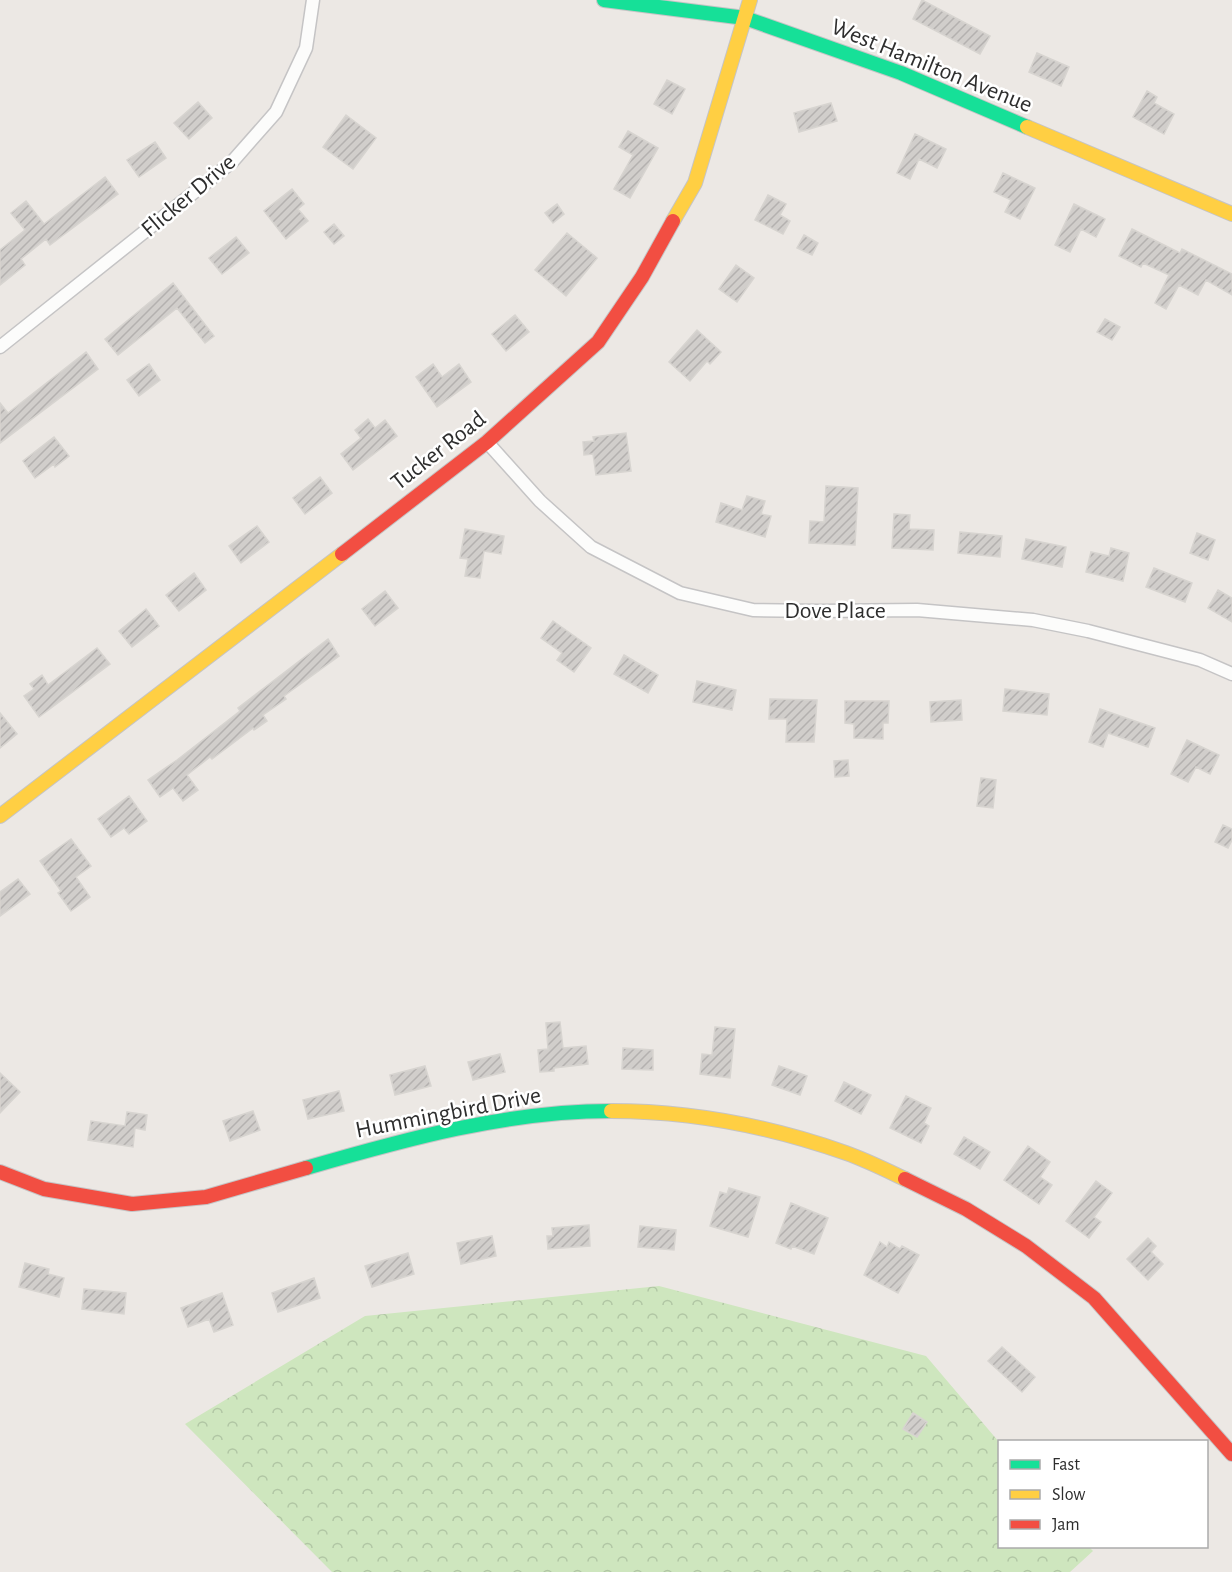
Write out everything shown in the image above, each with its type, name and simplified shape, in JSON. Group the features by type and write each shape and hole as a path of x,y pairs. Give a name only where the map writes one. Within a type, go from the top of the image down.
{"street":[{"name":"Flicker Drive","path":"0,347 232,162 276,112 306,48 313,0"},
{"name":"West Hamilton Avenue","path":"604,0 745,18 901,73 1232,213"},
{"name":"Tucker Road","path":"0,816 487,442 598,342 642,277 694,183 750,0"},
{"name":"Dove Place","path":"487,442 540,501 591,547 680,593 753,610 820,612 917,610 1033,620 1088,631 1200,660 1232,674"},
{"name":"Hummingbird Drive","path":"0,1172 44,1189 132,1204 206,1197 401,1140 516,1117 591,1111 642,1111 755,1128 839,1151 913,1182 966,1209 1026,1246 1094,1298 1232,1454"}],"green space":[{"path":"659,1286 926,1356 998,1441 998,1548 1090,1548 1093,1551 1070,1572 332,1572 185,1424 365,1316"}],"building":[{"path":"922,0 990,36 980,54 913,19"},
{"path":"1037,53 1069,67 1061,86 1029,72"},
{"path":"667,80 685,89 672,114 654,104"},
{"path":"1147,91 1157,97 1154,103 1174,114 1164,134 1133,117"},
{"path":"198,102 212,118 189,139 174,123"},
{"path":"831,103 837,121 799,132 794,113"},
{"path":"346,115 376,138 353,169 323,147"},
{"path":"628,131 658,148 630,198 614,189 633,155 619,147"},
{"path":"915,134 946,149 937,168 919,159 910,179 897,173"},
{"path":"155,142 166,158 139,177 127,160"},
{"path":"1003,173 1035,188 1020,219 1005,212 1011,200 994,192"},
{"path":"105,177 118,194 50,245 46,239 21,259 25,265 0,285 0,250 25,230 11,213 26,201 44,224"},
{"path":"292,189 304,204 298,209 308,221 286,239 264,211"},
{"path":"768,195 786,204 780,215 790,221 783,234 755,220"},
{"path":"557,204 564,214 553,223 545,213"},
{"path":"1074,204 1105,219 1096,237 1081,229 1070,252 1055,245"},
{"path":"334,224 344,236 334,244 324,232"},
{"path":"1132,229 1180,253 1182,249 1232,274 1232,295 1206,280 1198,295 1179,285 1166,309 1155,303 1169,275 1143,263 1141,267 1119,256"},
{"path":"567,233 597,258 566,296 535,270"},
{"path":"804,235 818,243 812,255 797,248"},
{"path":"236,237 249,253 222,274 209,258"},
{"path":"736,265 754,278 737,302 719,289"},
{"path":"173,283 214,336 205,343 177,308 118,355 105,339"},
{"path":"515,315 529,332 506,351 492,334"},
{"path":"1105,319 1120,327 1112,340 1097,332"},
{"path":"697,330 721,352 710,364 707,361 690,381 669,362"},
{"path":"86,352 98,369 0,443 0,403 8,413"},
{"path":"149,364 160,380 139,396 127,380"},
{"path":"433,364 442,377 459,364 471,382 437,407 416,377"},
{"path":"368,419 375,428 385,420 397,436 353,470 341,454 361,438 355,430"},
{"path":"626,433 631,471 596,475 593,454 584,455 583,442 594,441 593,437"},
{"path":"54,437 69,456 35,478 23,461"},
{"path":"320,477 332,493 305,514 293,498"},
{"path":"826,486 858,488 855,545 809,543 810,521 824,522"},
{"path":"747,496 765,501 761,514 771,516 765,537 716,522 721,503 742,510"},
{"path":"894,514 910,515 909,529 934,530 933,550 892,548"},
{"path":"257,526 269,542 241,563 229,546"},
{"path":"465,529 504,536 501,554 484,551 480,578 465,576 468,559 460,558"},
{"path":"960,532 1002,536 1000,557 958,553"},
{"path":"1197,533 1215,540 1208,560 1190,553"},
{"path":"1026,539 1066,547 1062,567 1022,559"},
{"path":"1111,548 1129,553 1123,581 1086,572 1091,552 1109,556"},
{"path":"1154,568 1192,583 1185,602 1146,587"},
{"path":"194,573 206,590 179,611 166,595"},
{"path":"1218,590 1232,598 1232,622 1208,608"},
{"path":"385,591 398,608 375,626 362,609"},
{"path":"146,609 159,626 132,647 119,631"},
{"path":"553,621 591,648 574,672 557,660 562,653 541,638"},
{"path":"328,639 339,656 284,696 286,699 263,715 267,721 254,730 253,728 212,759 210,757 187,775 198,790 183,801 173,788 160,797 148,780 240,711 238,708"},
{"path":"97,648 110,664 39,717 24,696 34,689 30,684 42,675 48,685"},
{"path":"624,655 658,675 648,693 614,674"},
{"path":"697,681 736,690 732,710 693,702"},
{"path":"1005,689 1049,694 1047,715 1003,711"},
{"path":"770,699 817,700 814,742 786,742 787,719 769,719"},
{"path":"961,700 962,720 931,722 930,702"},
{"path":"845,701 889,701 888,723 883,723 883,739 854,738 854,724 845,723"},
{"path":"1100,709 1155,728 1148,747 1108,733 1103,747 1089,742"},
{"path":"0,713 17,734 0,748"},
{"path":"1187,740 1219,755 1210,774 1196,767 1188,782 1171,774"},
{"path":"848,760 849,776 835,777 834,761"},
{"path":"981,778 996,780 993,808 977,806"},
{"path":"129,796 147,821 129,834 124,828 111,837 98,819"},
{"path":"1223,825 1232,829 1232,840 1228,848 1215,842"},
{"path":"71,839 91,866 76,877 90,897 71,911 58,893 61,891 40,861"},
{"path":"18,879 30,894 0,916 0,892"},
{"path":"560,1022 563,1048 586,1046 588,1064 540,1072 538,1050 548,1049 546,1023"},
{"path":"715,1027 735,1029 730,1078 700,1074 702,1054 712,1055"},
{"path":"623,1048 653,1050 653,1070 622,1069"},
{"path":"500,1054 505,1072 473,1080 468,1062"},
{"path":"425,1066 431,1086 395,1095 390,1075"},
{"path":"779,1066 807,1076 800,1095 772,1085"},
{"path":"0,1073 20,1092 0,1113"},
{"path":"844,1082 871,1095 861,1114 835,1101"},
{"path":"339,1091 344,1111 308,1119 303,1100"},
{"path":"906,1096 931,1108 924,1123 929,1126 921,1143 890,1128"},
{"path":"253,1111 260,1130 230,1141 223,1121"},
{"path":"127,1112 147,1115 145,1130 135,1128 133,1147 88,1140 91,1121 125,1126"},
{"path":"964,1137 990,1152 980,1169 954,1154"},
{"path":"1028,1146 1050,1162 1040,1177 1052,1185 1039,1204 1004,1180"},
{"path":"1096,1181 1112,1193 1094,1217 1101,1222 1089,1238 1066,1221"},
{"path":"729,1188 760,1197 748,1237 710,1226 720,1192 727,1194"},
{"path":"791,1203 828,1218 814,1254 776,1243"},
{"path":"589,1225 590,1246 548,1249 547,1236 553,1236 552,1228"},
{"path":"640,1226 676,1230 674,1250 638,1247"},
{"path":"492,1236 496,1256 461,1264 457,1243"},
{"path":"1148,1238 1156,1246 1151,1252 1163,1264 1148,1280 1127,1259"},
{"path":"880,1242 887,1247 889,1242 900,1249 902,1246 919,1255 898,1293 864,1275"},
{"path":"408,1253 414,1274 372,1287 365,1266"},
{"path":"25,1263 49,1269 48,1274 64,1278 59,1297 19,1287"},
{"path":"314,1278 320,1298 278,1312 272,1293"},
{"path":"84,1289 126,1293 124,1314 82,1309"},
{"path":"222,1293 233,1325 214,1332 209,1319 188,1327 181,1308"},
{"path":"1002,1347 1035,1377 1022,1392 988,1361"},
{"path":"913,1413 927,1422 917,1437 903,1429"}],"traffic: fast":[{"path":"604,0 745,18 901,73 1027,127"},
{"path":"306,1168 419,1137 495,1121 572,1112 611,1111"}],"traffic: slow":[{"path":"673,221 695,183 750,0"},
{"path":"1027,127 1232,214"},
{"path":"0,816 342,554"},
{"path":"611,1111 701,1117 760,1128 846,1153 905,1179"}],"traffic: jam":[{"path":"342,554 487,442 598,342 642,277 673,221"},
{"path":"0,1172 44,1189 132,1204 206,1197 306,1168"},
{"path":"905,1179 966,1209 1026,1246 1094,1298 1232,1454"}]}
